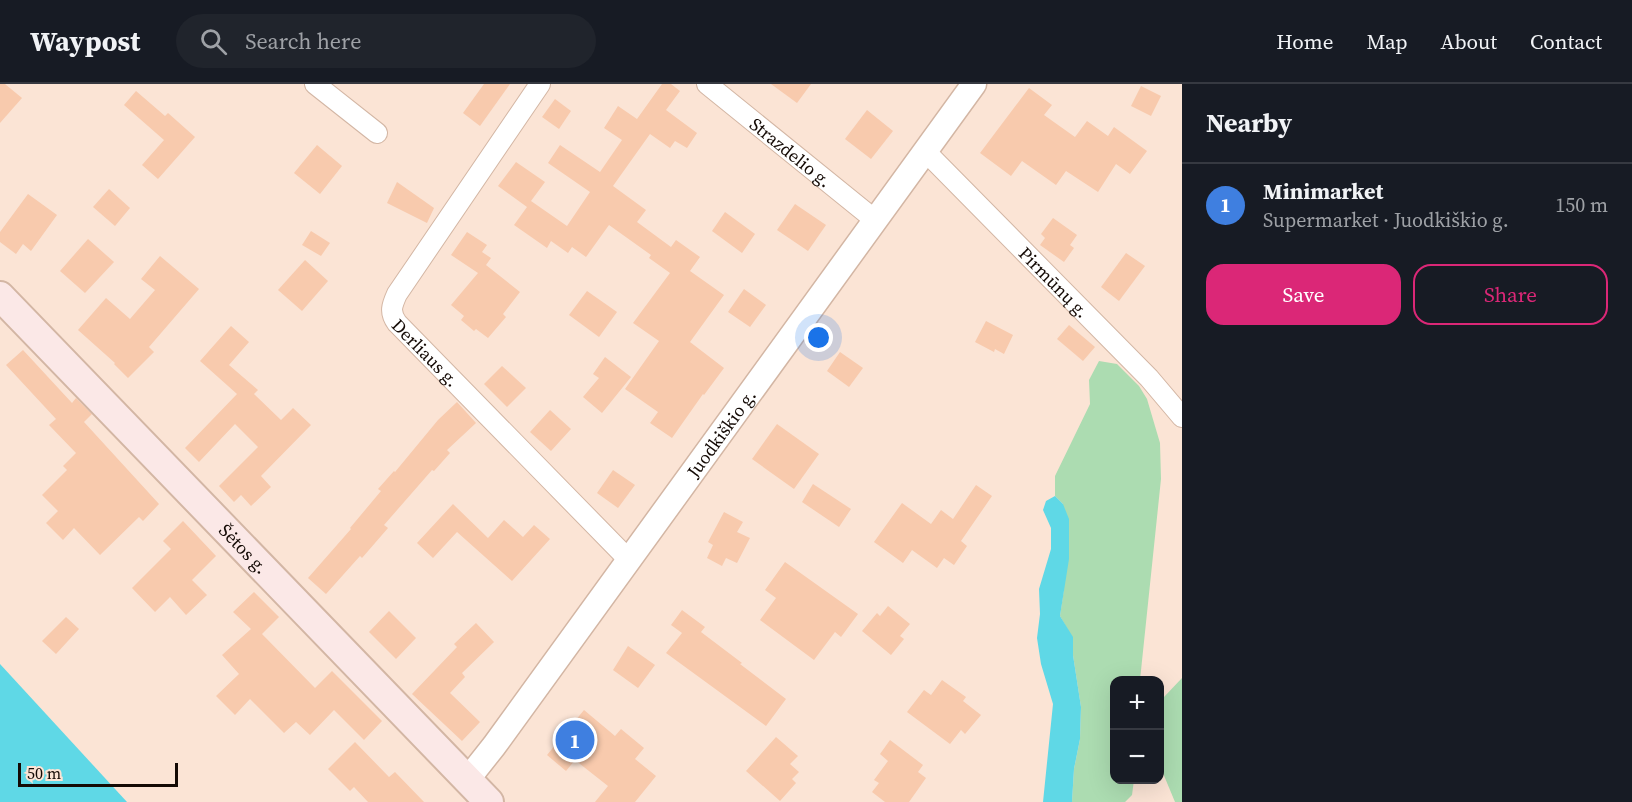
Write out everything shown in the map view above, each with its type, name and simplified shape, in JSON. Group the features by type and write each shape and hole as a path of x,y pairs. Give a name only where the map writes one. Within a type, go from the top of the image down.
{"main road":[{"name":"Šėtos g.","path":"0,296 489,802"}],"street":[{"path":"315,84 378,132"},
{"name":"Derliaus g.","path":"540,84 397,294 392,307 392,315 397,323 629,560"},
{"name":"Strazdelio g.","path":"708,84 875,220"},
{"name":"Juodkiškio g.","path":"467,780 494,746 974,84"},
{"name":"Pirmūnų g.","path":"925,151 1149,378 1182,417"}],"green space":[{"path":"1099,361 1117,364 1139,386 1147,399 1160,443 1161,479 1140,676 1110,676 1110,784 1133,784 1132,795 1125,802 1072,802 1074,769 1080,739 1081,707 1072,637 1060,616 1064,589 1063,504 1055,496 1055,476 1090,404 1089,380"},
{"path":"1182,678 1182,802 1175,802 1164,776 1164,697"}],"water":[{"path":"1055,496 1063,504 1069,519 1069,559 1060,616 1073,637 1073,655 1081,707 1080,739 1074,769 1072,802 1043,802 1053,704 1041,664 1037,638 1040,614 1039,589 1051,549 1051,528 1043,510 1046,501"},
{"path":"0,664 127,802 0,802"}],"building":[{"path":"0,84 5,84 22,98 0,123"},
{"path":"484,84 510,84 480,126 463,113"},
{"path":"662,84 671,84 680,91 666,110 697,133 687,148 675,141 670,148 650,134 613,186 646,210 637,222 671,247 676,240 700,257 690,271 724,295 690,342 724,368 672,438 650,423 658,412 625,389 659,341 633,323 670,273 649,258 651,255 609,225 586,257 572,247 568,253 551,241 547,248 514,225 527,207 498,186 516,162 545,182 531,201 567,226 590,192 548,163 560,145 600,172 622,140 604,128 618,106 637,119"},
{"path":"771,84 811,84 797,103"},
{"path":"1141,86 1161,96 1151,116 1131,106"},
{"path":"1029,88 1052,105 1044,115 1075,137 1087,121 1108,136 1114,127 1147,151 1130,174 1116,164 1098,192 1066,171 1056,185 1022,161 1011,176 980,153"},
{"path":"136,91 165,116 168,113 195,137 158,179 142,165 164,140 124,105"},
{"path":"555,99 571,111 559,129 542,117"},
{"path":"867,110 893,131 871,159 845,139"},
{"path":"317,145 342,166 320,194 294,173"},
{"path":"397,182 434,208 427,223 387,203"},
{"path":"109,189 130,208 115,226 93,207"},
{"path":"28,194 57,215 31,251 23,244 16,254 0,242 0,232"},
{"path":"795,204 826,225 808,251 777,230"},
{"path":"725,212 755,234 742,253 712,231"},
{"path":"1053,218 1077,235 1070,245 1074,248 1064,262 1040,245 1045,238 1041,234"},
{"path":"311,231 330,243 321,256 302,245"},
{"path":"467,232 487,245 482,252 491,258 486,265 520,292 503,314 506,317 488,338 476,329 474,331 461,320 464,316 451,305 478,273 451,255"},
{"path":"88,239 114,262 85,293 60,271"},
{"path":"1126,253 1145,266 1119,301 1101,287"},
{"path":"160,256 199,289 149,347 154,352 128,378 115,363 78,330 106,298 130,319 155,290 141,279"},
{"path":"305,260 328,281 302,311 278,290"},
{"path":"744,289 766,305 750,327 728,312"},
{"path":"587,291 617,312 599,337 569,315"},
{"path":"986,321 1013,335 1004,354 995,349 994,352 975,342"},
{"path":"1069,325 1095,347 1083,361 1057,339"},
{"path":"231,326 249,342 229,365 258,390 254,394 281,420 293,408 311,425 261,476 271,487 251,506 241,495 234,502 219,486 258,447 235,424 199,462 185,448 237,394 200,361"},
{"path":"23,350 72,403 76,398 92,414 84,422 159,504 143,521 139,517 100,555 74,528 63,540 46,523 58,511 42,495 67,470 63,466 76,453 49,425 56,419 6,365"},
{"path":"840,352 863,368 849,387 827,371"},
{"path":"605,357 631,377 602,413 583,397 599,378 593,374"},
{"path":"502,366 526,388 507,407 484,384"},
{"path":"457,402 476,423 447,450 450,453 384,525 388,528 326,594 308,578 381,491 378,489 438,420"},
{"path":"550,410 571,429 551,451 530,432"},
{"path":"777,424 819,454 794,489 752,459"},
{"path":"613,470 635,485 618,508 597,493"},
{"path":"813,484 851,509 839,527 802,502"},
{"path":"976,485 992,496 961,541 967,546 954,565 944,558 937,568 912,550 903,563 874,542 902,503 931,524 941,510 953,519"},
{"path":"453,504 488,538 504,520 523,537 534,525 550,539 512,581 457,532 433,558 417,543"},
{"path":"724,512 743,522 737,532 750,538 737,563 726,558 722,566 707,558 713,545 708,542"},
{"path":"183,521 216,556 192,580 207,595 186,615 170,597 155,612 132,588 171,549 163,541"},
{"path":"785,562 858,614 841,637 835,632 814,660 760,620 776,598 765,590"},
{"path":"254,592 279,617 262,634 315,688 332,671 382,721 364,740 334,710 310,735 296,722 284,733 250,699 235,715 216,696 239,674 222,655 251,629 233,612"},
{"path":"888,606 910,624 900,636 904,639 891,655 862,631 877,613 880,616"},
{"path":"682,610 705,627 701,632 786,699 766,726 666,653 682,633 671,625"},
{"path":"389,611 416,638 396,659 369,632"},
{"path":"66,617 79,629 56,654 42,641"},
{"path":"476,623 494,642 462,673 465,677 450,693 480,722 462,741 412,694 457,647 454,644"},
{"path":"628,646 655,665 638,688 613,670"},
{"path":"942,680 966,697 963,701 981,715 965,734 961,730 950,744 907,712 924,690 931,695"},
{"path":"584,710 615,736 621,729 644,748 635,759 656,776 635,802 595,802 608,786 575,760 566,771 547,755"},
{"path":"776,737 798,756 790,764 799,772 792,779 796,783 780,801 746,771"},
{"path":"890,740 923,765 918,772 926,778 909,802 885,802 872,792 879,783 874,780 888,761 880,754"},
{"path":"355,742 389,777 395,772 424,802 368,802 354,787 350,791 328,769"}],"place":[{"name":"Minimarket","path":"575,740"}]}
